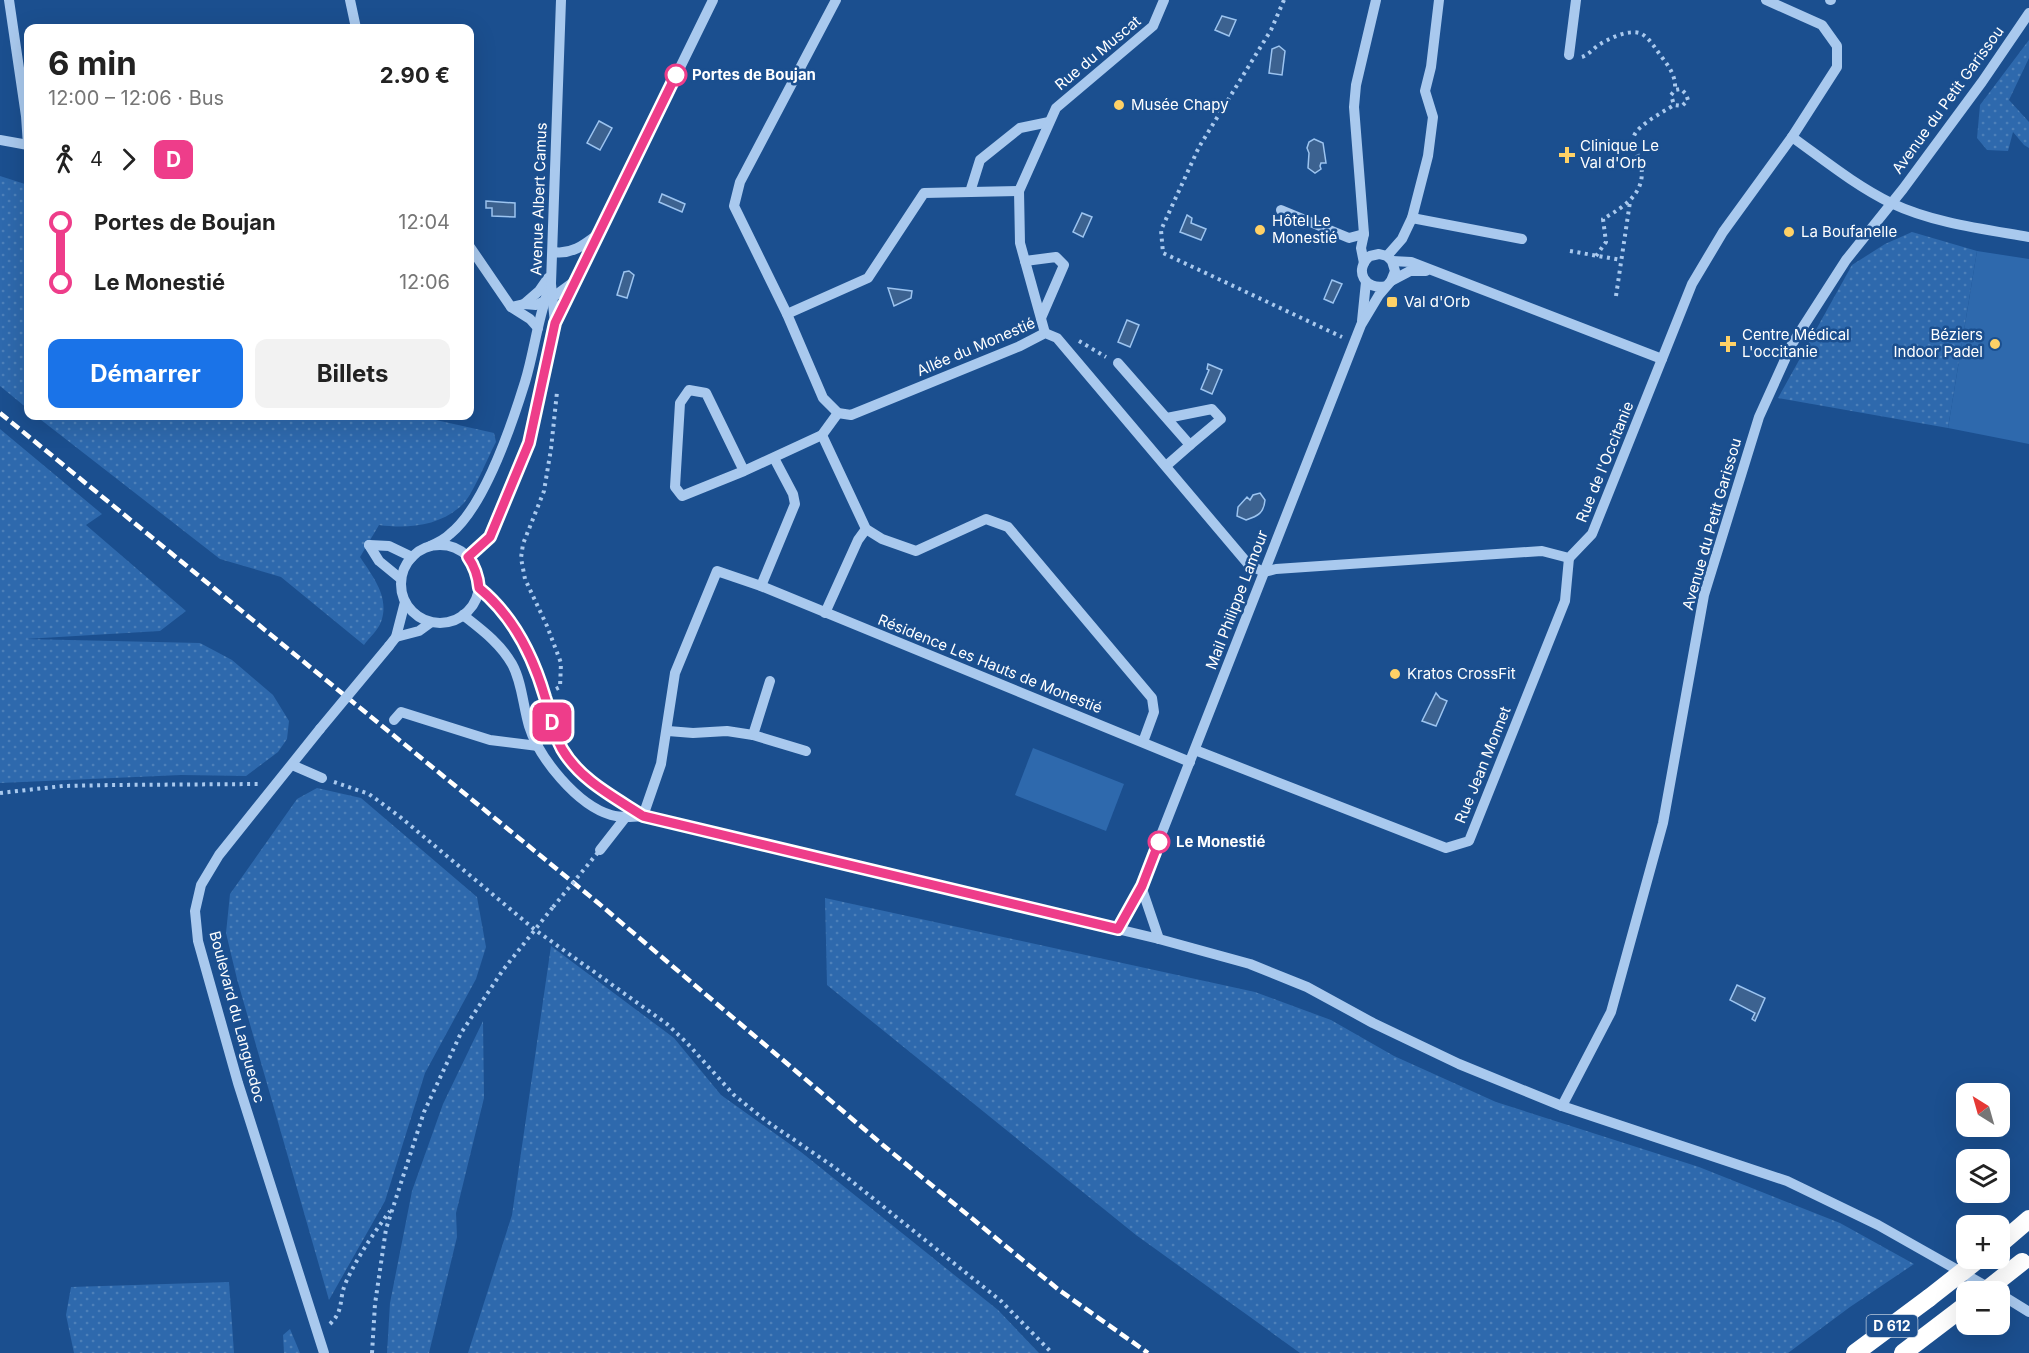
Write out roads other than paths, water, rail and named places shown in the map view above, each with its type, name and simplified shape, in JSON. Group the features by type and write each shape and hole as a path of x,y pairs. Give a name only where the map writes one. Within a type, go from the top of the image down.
{"highway":[{"path":"2010,1235 2029,1219"},
{"path":"1998,1281 2026,1259"},
{"name":"D 612","path":"1855,1353 1966,1269"},
{"name":"D 612","path":"1903,1353 1956,1313"}],"street":[{"path":"9,0 24,102"},
{"path":"350,0 356,24"},
{"name":"Avenue Albert Camus","path":"430,546 450,535 464,520 493,471 525,381 538,328 548,300 553,252 561,0"},
{"path":"468,557 490,537 529,443 555,323 713,0"},
{"path":"744,471 706,393 689,390 680,403 675,487 682,496 744,471 774,458 822,435 838,413 823,398 787,314 734,206 740,182 836,0"},
{"name":"Rue du Muscat","path":"1045,333 1020,243 1019,191 1056,108 1153,26 1164,0"},
{"path":"1376,0 1356,86 1354,107 1364,234 1361,248 1364,263 1362,273 1366,282 1375,287 1389,284 1410,271 1433,270"},
{"path":"1386,257 1402,238 1412,218 1428,156 1433,117 1425,91 1431,67 1439,0"},
{"path":"1569,55 1576,0"},
{"name":"Rue de l'Occitanie","path":"1569,558 1592,534 1697,275 1723,232 1792,137 1837,67 1837,46 1822,25 1766,0"},
{"name":"Avenue du Petit Garissou","path":"1562,1106 1611,1012 1663,823 1704,595 1759,417 1792,344 1846,260 1892,203 1982,82 2029,13"},
{"path":"969,192 980,160 1020,128 1049,122"},
{"path":"1792,137 1849,178 1892,203 1941,220 2029,237"},
{"path":"0,140 24,144"},
{"path":"787,314 868,278 924,193 1019,191"},
{"path":"1281,210 1349,238 1364,234"},
{"path":"1412,218 1522,239"},
{"path":"553,252 562,254 582,247 599,233"},
{"path":"1364,234 1386,257 1395,271 1389,284"},
{"path":"474,253 511,307 530,319 538,328"},
{"path":"1364,263 1370,256 1411,262 1662,359"},
{"path":"1025,261 1056,257 1064,265 1041,318"},
{"path":"524,304 551,279"},
{"path":"511,307 524,304 536,305 548,300 578,279"},
{"name":"Mail Philippe Lamour","path":"1361,325 1366,282"},
{"name":"Mail Philippe Lamour","path":"1118,929 1142,886 1361,325 1389,284"},
{"path":"548,300 555,323"},
{"name":"Allée du Monestié","path":"838,413 851,415 1020,346 1045,333 1057,338 1249,565 1264,572"},
{"path":"1118,363 1190,445"},
{"path":"1166,466 1221,419 1212,409 1167,418"},
{"path":"822,435 866,529 882,539 916,551 986,519 1008,527 1152,698 1154,712 1143,742"},
{"path":"761,586 795,504 793,494 774,458"},
{"path":"825,613 858,540 866,529"},
{"path":"401,579 379,561 369,545 389,546 412,557"},
{"path":"430,546 444,546 457,549 468,557 475,566 479,588 474,604 463,615 442,624 420,618 411,611 401,591 401,579 412,557 430,546"},
{"path":"1264,572 1276,569 1542,552 1569,558"},
{"name":"Rue Jean Monnet","path":"1195,750 1446,848 1469,841 1565,601 1569,558"},
{"name":"Résidence Les Hauts de Monestié","path":"643,816 661,764 668,731 675,673 717,571 761,586 1190,762"},
{"path":"479,588 490,597 530,652 555,733 563,750 576,767 595,785 643,816 1118,929 1250,964 1307,987 1373,1023 1459,1064 1562,1106 1786,1180 1878,1225 1976,1281"},
{"name":"Boulevard du Languedoc","path":"324,1353 238,1083 198,941 195,910 201,885 219,855 393,642 405,602"},
{"path":"463,615 503,649 513,667 529,727 538,746 556,773 584,800 608,814 625,818 643,816"},
{"name":"Boulevard du Languedoc","path":"393,642 419,631 430,622"},
{"path":"753,735 770,681"},
{"path":"394,720 401,712 490,740 538,746"},
{"path":"668,731 693,733 727,731 753,735 806,751"},
{"path":"292,765 322,778"},
{"path":"600,850 625,818"},
{"path":"1142,886 1159,939"},
{"path":"2010,1300 2029,1312"}],"railway":[{"path":"0,413 597,902 884,1146 1059,1290 1148,1353"}],"place":[{"name":"Portes de Boujan","path":"676,75"},
{"name":"Musée Chapy","path":"1119,105"},
{"name":"Clinique Le Val d'Orb","path":"1567,155"},
{"name":"Hôtel Le Monestié","path":"1260,230"},
{"name":"La Boufanelle","path":"1789,232"},
{"name":"Val d'Orb","path":"1392,302"},
{"name":"Centre Médical L'occitanie","path":"1728,344"},
{"name":"Béziers Indoor Padel","path":"1995,344"},
{"name":"Kratos CrossFit","path":"1395,674"},
{"name":"Le Monestié","path":"1159,842"}]}
